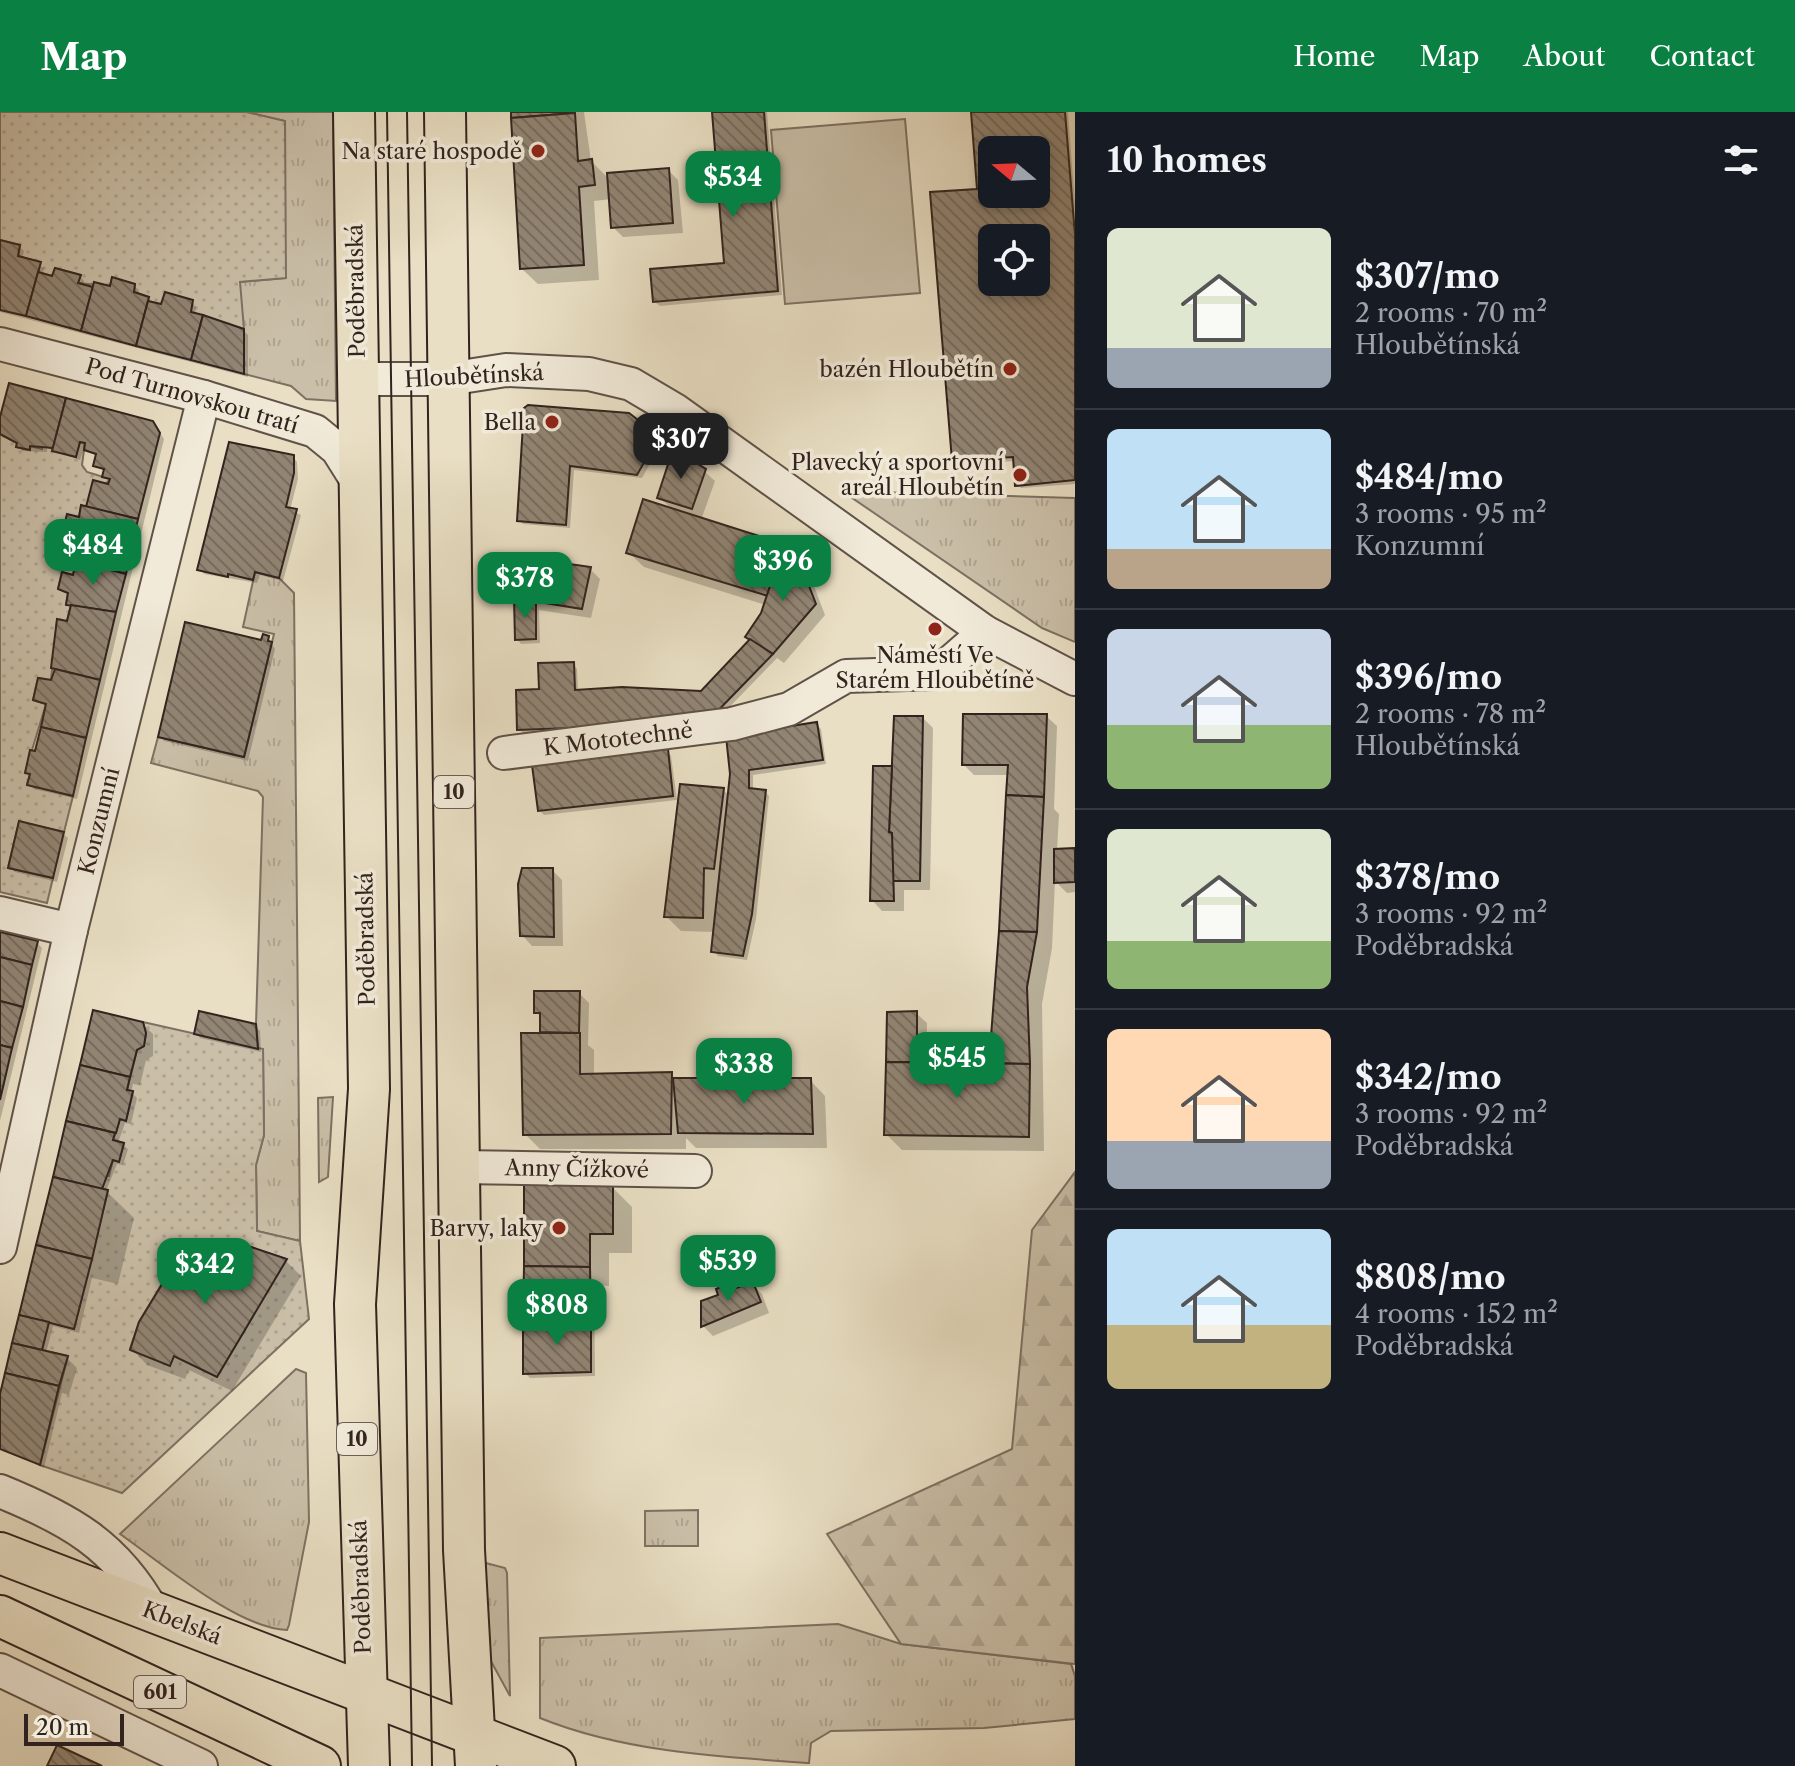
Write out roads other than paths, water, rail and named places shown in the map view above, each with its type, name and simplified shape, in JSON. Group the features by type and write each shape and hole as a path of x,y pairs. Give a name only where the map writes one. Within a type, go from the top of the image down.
{"main road":[{"name":"Poděbradská","path":"354,112 369,1089 355,1304 369,1766"},
{"name":"10","path":"445,112 465,1604 475,1750"},
{"name":"Kbelská","path":"0,1553 365,1693 475,1750 555,1766"},
{"name":"601","path":"0,1616 320,1766"}],"street":[{"name":"Pod Turnovskou tratí","path":"0,344 204,397 315,431 337,449 359,484"},
{"name":"Hloubětínská","path":"357,379 448,379 506,370 589,374 631,384 675,410 985,632 1075,679"},
{"name":"Konzumní","path":"0,1247 71,930 204,397"},
{"name":"K Mototechně","path":"504,753 732,724 789,709 846,676 938,673 985,632"},
{"path":"0,913 71,930"},
{"name":"Anny Čížkové","path":"459,1167 695,1171"},
{"path":"0,1491 91,1535 134,1577 153,1612"},
{"path":"0,1670 201,1766"}],"tram line":[{"path":"387,112 412,1766"},
{"path":"407,112 432,1766"}],"place":[{"name":"Na staré hospodě","path":"538,151"},
{"name":"bazén Hloubětín","path":"1010,369"},
{"name":"Bella","path":"552,422"},
{"name":"Plavecký a sportovní areál Hloubětín","path":"1020,475"},
{"name":"Náměstí Ve Starém Hloubětíně","path":"935,629"},
{"name":"Barvy, laky","path":"559,1228"}]}
